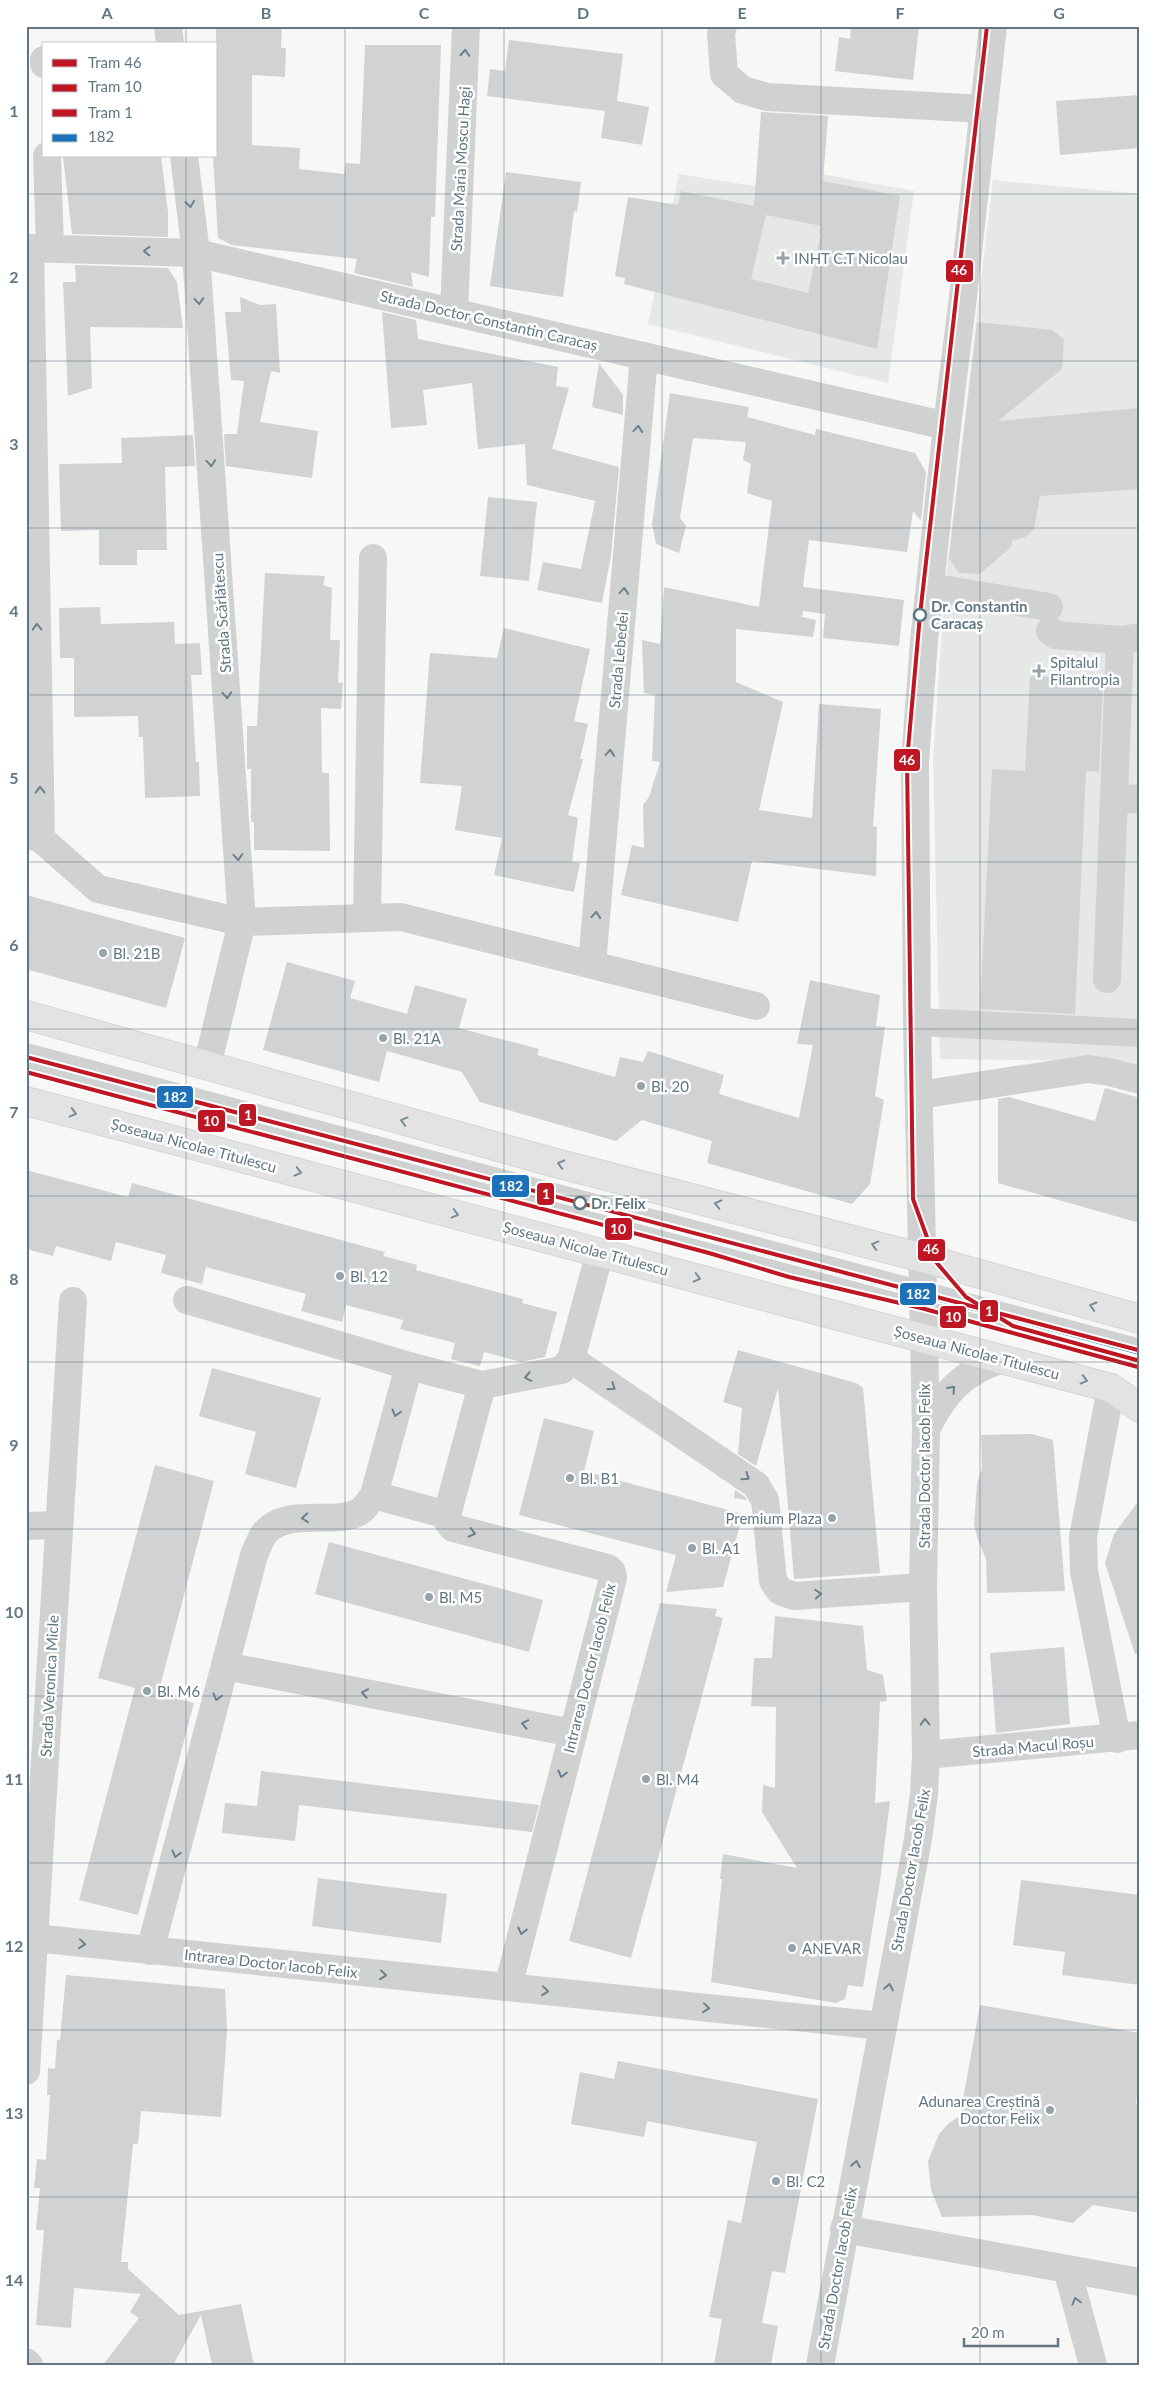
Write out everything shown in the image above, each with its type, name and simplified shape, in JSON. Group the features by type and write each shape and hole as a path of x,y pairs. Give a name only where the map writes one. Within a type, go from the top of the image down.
{"main road":[{"path":"26,1016 552,1162 922,1258 1140,1319"},
{"name":"Șoseaua Nicolae Titulescu","path":"26,1100 1111,1388 1140,1408"},
{"path":"1111,1388 1140,1396"}],"street":[{"path":"168,26 170,42"},
{"name":"Strada Maria Moscu Hagi","path":"454,312 466,26"},
{"path":"723,26 721,34 724,74 743,90 767,96 984,109"},
{"path":"922,1258 917,1022 915,762 930,587 947,426 993,26"},
{"path":"47,158 35,248 34,836 98,889 242,922 401,917 756,1006"},
{"name":"Strada Scărlătescu","path":"184,158 196,253 242,922 207,1066"},
{"name":"Strada Doctor Constantin Caracaș","path":"35,248 196,253 947,426"},
{"name":"Strada Lebedei","path":"592,964 644,356"},
{"path":"367,918 373,558"},
{"path":"930,587 1049,619 1056,635 1130,638 1127,799 1107,979"},
{"path":"917,1022 1140,1033"},
{"path":"26,1057 1140,1352"},
{"path":"919,1095 1088,1069 1140,1080"},
{"path":"187,1300 409,1366 482,1385 562,1370 571,1360 600,1252"},
{"name":"Strada Doctor Iacob Felix","path":"820,2365 918,1839 924,1794 926,1755 923,1587 926,1430 922,1258"},
{"name":"Strada Veronica Micle","path":"26,2071 73,1301"},
{"path":"926,1430 943,1400 963,1378 987,1364 1003,1359"},
{"path":"571,1360 756,1485 765,1500 773,1581 780,1591 794,1596 923,1587"},
{"path":"150,1951 254,1555 264,1534 276,1524 302,1518 342,1518 361,1512 374,1495 409,1366"},
{"path":"374,1495 447,1515 482,1385"},
{"path":"1111,1388 1083,1537 1084,1571 1128,1737"},
{"name":"Intrarea Doctor Iacob Felix","path":"447,1515 448,1522 453,1528 608,1568 612,1572 613,1578 508,1987"},
{"path":"26,1526 59,1525"},
{"path":"225,1666 573,1733"},
{"name":"Strada Macul Roșu","path":"926,1755 1128,1737"},
{"name":"Intrarea Doctor Iacob Felix","path":"34,1938 882,2026"},
{"path":"844,2229 1140,2282"},
{"path":"1067,2269 1093,2365"},
{"path":"26,2362 29,2365"}],"shaded area":[{"name":"INHT C.T Nicolau","path":"783,167 914,191 888,383 648,324 679,174 754,186"},
{"name":"Spitalul Filantropia","path":"993,180 1140,194 1140,1070 1106,1061 940,1059 933,760 945,583"}],"building":[{"path":"216,26 282,26 281,48 286,48 285,77 252,75 252,145 300,148 299,169 344,174 346,163 360,164 365,45 441,45 435,217 431,217 429,277 411,272 413,287 354,273 357,259 232,245 218,238 213,158 218,158 218,42 216,42"},
{"path":"851,26 919,26 913,80 835,71 839,37 850,39"},
{"path":"509,40 623,54 617,101 649,107 642,145 601,138 605,111 487,96 490,69 505,71"},
{"path":"1140,95 1140,148 1060,155 1056,101"},
{"name":"INHT C.T Nicolau","path":"761,112 828,116 823,181 900,196 877,349 624,284 625,278 615,276 628,197 678,205 681,191 754,206","holes":["766,215 821,226 819,234 821,234 808,293 751,279"]},
{"path":"63,158 161,158 168,212 168,237 72,234"},
{"path":"506,172 581,182 577,212 574,211 563,297 490,286"},
{"path":"75,265 168,268 177,282 183,328 90,327 92,388 68,396 63,282 76,282"},
{"path":"240,297 260,305 276,304 280,373 271,371 260,422 318,431 312,478 226,466 224,434 237,434 244,381 231,380 225,312 241,312"},
{"path":"382,312 416,320 418,339 558,367 556,386 569,388 552,449 619,467 611,556 602,603 537,590 543,562 581,569 595,501 527,485 525,444 478,449 472,383 423,390 427,425 391,428"},
{"path":"977,322 1052,330 1064,339 1062,369 998,421 1140,408 1140,489 1040,496 1034,529 1026,537 1012,541 1011,547 980,574 959,573 949,558"},
{"path":"599,363 623,395 623,415 592,407"},
{"path":"670,393 749,407 747,417 815,435 816,429 915,453 926,472 921,521 913,511 907,552 809,540 803,587 904,600 899,646 823,638 825,614 803,611 802,617 816,620 813,637 736,629 736,682 783,702 759,810 812,818 819,704 881,709 873,826 877,827 876,876 752,861 738,922 621,895 632,845 644,848 643,805 649,797 660,762 652,761 655,695 644,693 642,640 660,644 664,587 759,607 772,501 747,493 751,464 743,460 746,442 693,438 680,518 686,526 679,553 656,544 652,524"},
{"path":"193,435 195,466 165,467 167,550 137,550 137,565 99,565 99,530 61,531 59,464 122,463 121,438"},
{"path":"488,497 537,502 529,581 480,576"},
{"path":"265,573 325,576 323,585 332,588 330,640 340,640 338,682 343,683 341,709 321,708 322,773 329,773 330,851 254,850 254,822 251,822 251,769 247,769 247,726 257,726"},
{"path":"100,607 101,624 174,622 175,644 200,643 202,675 191,675 196,762 199,762 200,796 145,798 143,737 139,737 138,716 74,717 74,658 60,658 59,608"},
{"path":"504,628 590,649 574,721 588,724 580,759 583,759 568,815 578,818 572,862 580,863 574,892 494,875 502,838 455,830 462,786 420,783 430,653 497,658"},
{"path":"1030,676 1103,680 1099,772 1086,771 1075,1014 980,1009 992,769 1025,771"},
{"name":"Bl. 21B","path":"26,895 185,938 166,1008 26,969"},
{"path":"287,962 355,981 350,998 407,1014 415,985 467,999 459,1028 539,1049 537,1055 615,1077 620,1057 643,1062 648,1051 724,1075 719,1094 799,1118 813,1045 797,1044 810,980 880,995 876,1026 885,1027 875,1096 884,1100 870,1184 852,1204 707,1163 712,1141 642,1120 616,1141 480,1102 462,1072 387,1051 379,1082 263,1050"},
{"path":"1105,1088 1140,1098 1140,1223 998,1183 998,1099 1009,1097 1095,1121"},
{"name":"Bl. 12","path":"26,1170 128,1197 132,1183 385,1252 383,1256 417,1265 416,1270 523,1299 522,1303 557,1312 545,1357 521,1362 484,1352 480,1366 451,1359 455,1343 400,1329 403,1320 346,1305 342,1322 301,1311 306,1294 206,1267 202,1284 161,1273 166,1255 116,1242 111,1261 56,1246 53,1256 26,1249"},
{"name":"Premium Plaza","path":"738,1350 856,1383 863,1388 880,1573 794,1579 778,1388 756,1466 738,1454 742,1408 723,1402"},
{"path":"212,1368 321,1398 296,1488 245,1474 256,1432 199,1416"},
{"path":"544,1418 594,1431 584,1471 743,1514 723,1587 666,1592 676,1555 519,1515"},
{"path":"1032,1434 1053,1440 1065,1591 987,1593 986,1559 974,1525 977,1484 982,1468 981,1435"},
{"name":"Bl. M6","path":"155,1465 214,1481 158,1694 194,1703 138,1915 79,1900 135,1688 98,1678"},
{"path":"735,1490 744,1496 747,1500 734,1498"},
{"path":"1140,1499 1140,1653 1135,1654 1105,1563 1114,1534"},
{"name":"Bl. M5","path":"329,1542 543,1600 529,1652 315,1594"},
{"name":"Bl. M4","path":"660,1603 717,1609 715,1616 723,1618 631,1958 569,1941"},
{"path":"775,1616 863,1626 867,1670 883,1675 887,1701 880,1702 875,1803 890,1801 880,1881 863,1987 848,1985 845,1999 836,2003 711,1982 723,1854 797,1868 762,1812 763,1785 775,1788 776,1707 751,1706 754,1658 772,1658"},
{"path":"1064,1647 1070,1724 996,1733 990,1653"},
{"path":"261,1771 539,1805 532,1832 299,1805 295,1841 222,1833 225,1803 257,1806"},
{"path":"318,1878 447,1894 441,1943 312,1926"},
{"path":"1021,1880 1140,1895 1140,1985 1062,1975 1065,1952 1013,1945"},
{"path":"66,1975 225,1989 227,2030 221,2117 141,2111 138,2144 133,2144 121,2262 128,2262 128,2269 179,2315 241,2304 254,2365 212,2365 201,2315 173,2365 103,2365 139,2318 130,2312 141,2294 74,2288 71,2328 36,2325 44,2230 36,2230 40,2188 34,2188 37,2159 46,2160 50,2095 47,2095 48,2068 55,2069 57,2040 60,2040"},
{"name":"Adunarea Creștină Doctor Felix","path":"980,2005 1140,2033 1140,2079 1136,2103 1140,2103 1140,2213 1093,2205 1073,2223 1032,2215 942,2217 931,2190 928,2161 939,2134 949,2123 960,2116"},
{"name":"Bl. C2","path":"618,2061 818,2099 785,2273 772,2271 762,2323 778,2326 771,2365 714,2365 722,2319 709,2317 728,2220 741,2223 757,2142 647,2121 644,2137 571,2124 580,2072 614,2079"}],"tram line":[{"name":"46","path":"987,26 920,615 907,761 913,1199 936,1262 966,1297 1013,1326 1140,1361"},
{"name":"1","path":"26,1057 1138,1350"},
{"name":"10","path":"26,1072 709,1253 789,1277 921,1308 1138,1367"}],"transit line":[{"name":"182","path":"26,1057 1140,1353"}],"place":[{"name":"INHT C.T Nicolau","path":"783,258"},
{"name":"Dr. Constantin Caracaș","path":"920,615"},
{"name":"Spitalul Filantropia","path":"1039,671"},
{"name":"Bl. 21B","path":"103,953"},
{"name":"Bl. 21A","path":"383,1038"},
{"name":"Bl. 20","path":"641,1086"},
{"name":"Dr. Felix","path":"580,1203"},
{"name":"Bl. 12","path":"340,1276"},
{"name":"Bl. B1","path":"570,1478"},
{"name":"Premium Plaza","path":"832,1518"},
{"name":"Bl. A1","path":"692,1548"},
{"name":"Bl. M5","path":"429,1597"},
{"name":"Bl. M6","path":"147,1691"},
{"name":"Bl. M4","path":"646,1779"},
{"name":"ANEVAR","path":"792,1948"},
{"name":"Adunarea Creștină Doctor Felix","path":"1050,2110"},
{"name":"Bl. C2","path":"776,2181"}]}
